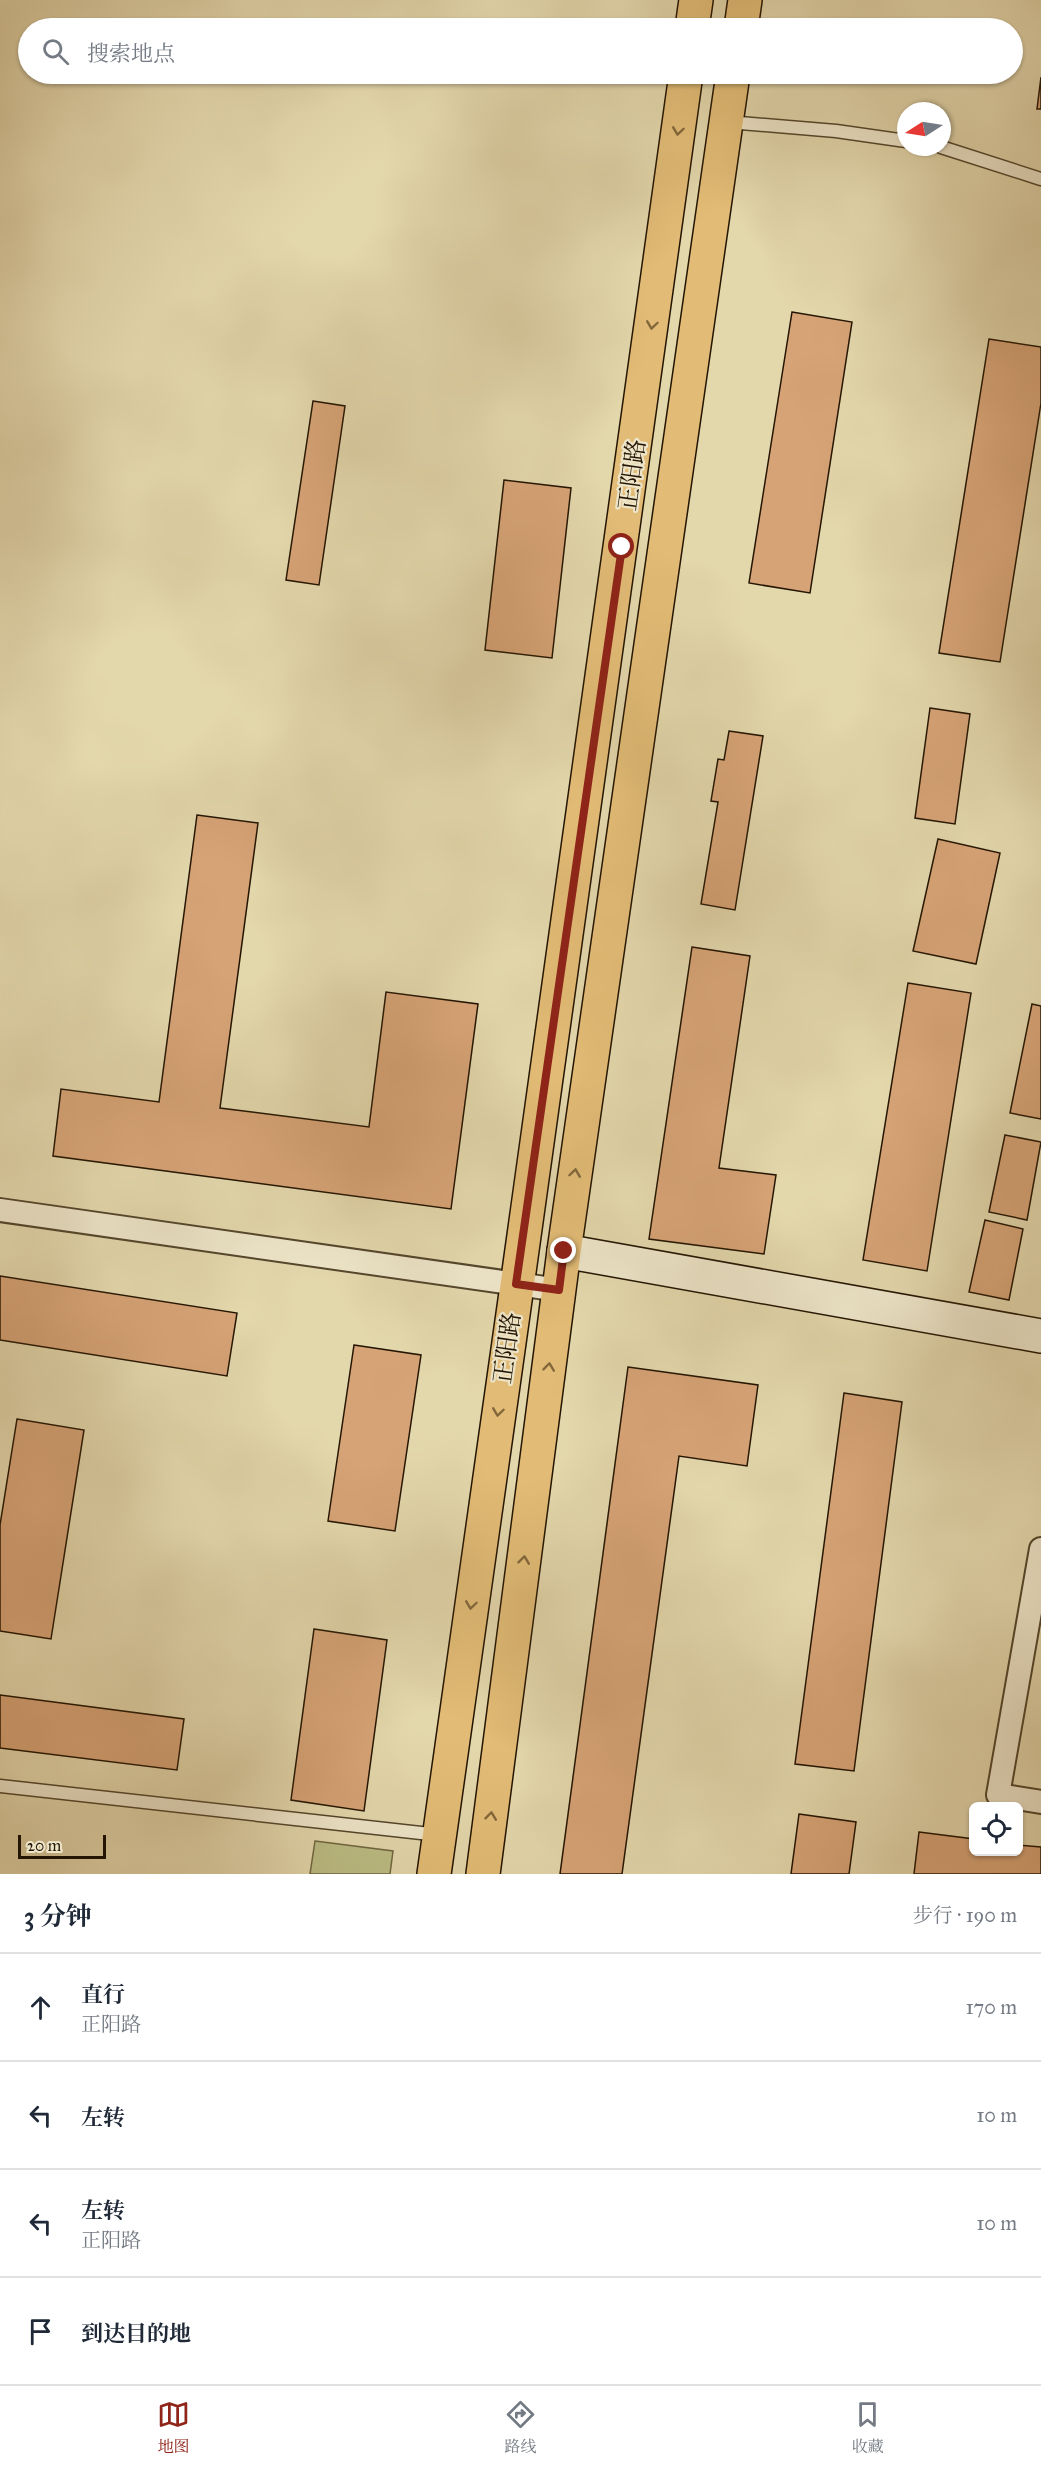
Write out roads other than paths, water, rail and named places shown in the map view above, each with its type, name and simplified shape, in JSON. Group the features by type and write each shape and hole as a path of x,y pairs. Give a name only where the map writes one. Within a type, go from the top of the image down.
{"main road":[{"path":"693,18 696,0"},
{"path":"742,18 745,0"},
{"name":"正阳路","path":"434,1874 622,547 685,84"},
{"name":"正阳路","path":"483,1874 564,1251 732,84"}],"street":[{"path":"0,1210 559,1290"},
{"path":"564,1251 1041,1336"},
{"path":"1041,1550 998,1795 1041,1802"}],"lane":[{"path":"726,122 836,131 897,140"},
{"path":"951,150 1041,179"},
{"path":"0,1786 440,1835"}]}
